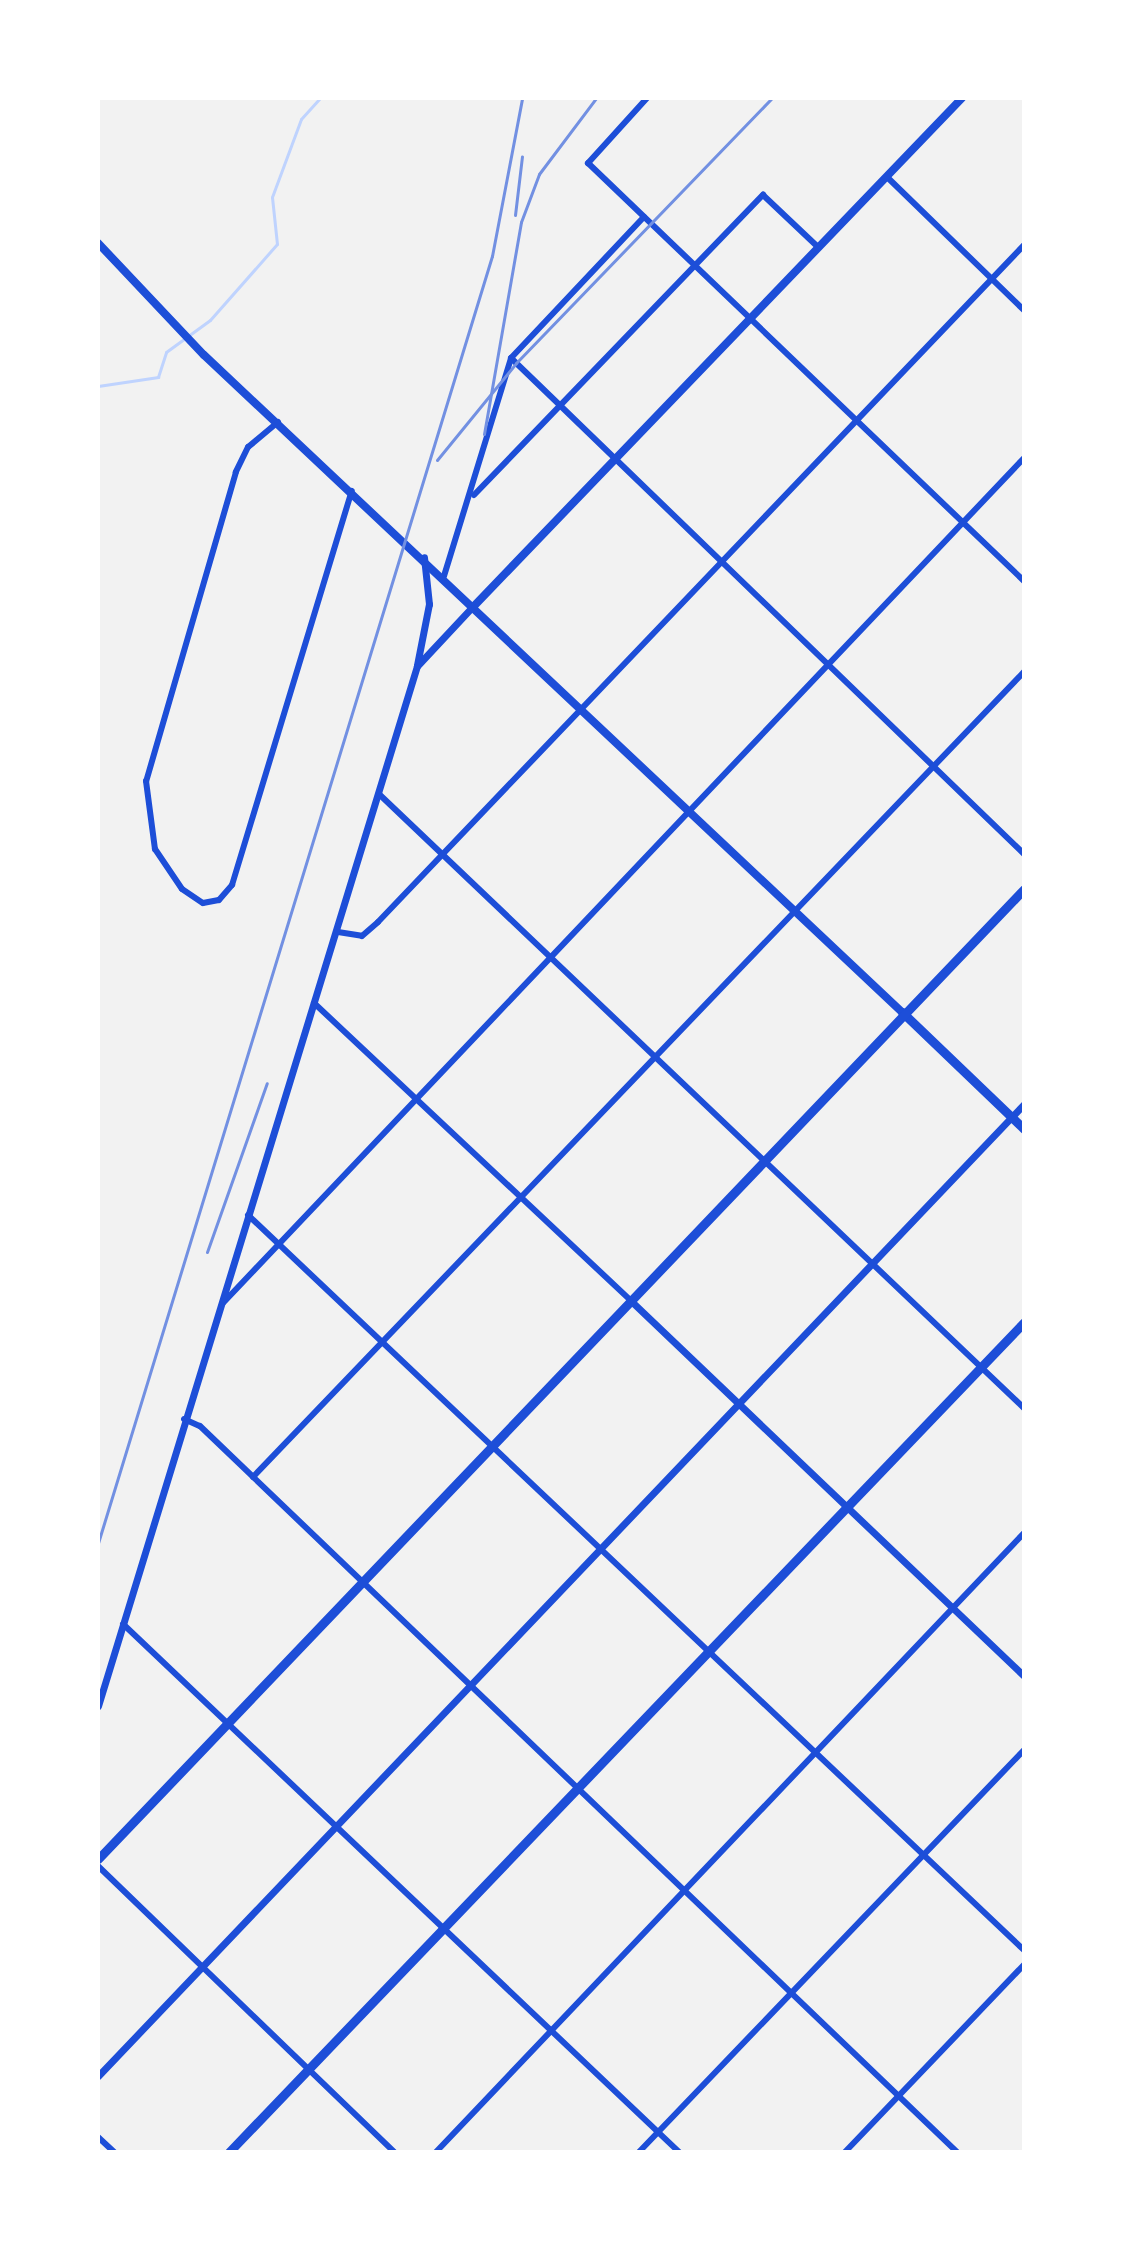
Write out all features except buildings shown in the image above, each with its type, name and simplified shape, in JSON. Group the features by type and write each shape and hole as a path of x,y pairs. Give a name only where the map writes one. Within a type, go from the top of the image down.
{"main road":[{"path":"475,605 962,98"},
{"path":"98,243 140,291 475,605 1024,1129"},
{"path":"98,1859 225,1721 764,1161 902,1012 1024,889"},
{"path":"229,2152 445,1930 1024,1322"}],"street":[{"path":"647,98 588,163 1024,581"},
{"path":"887,177 1024,310"},
{"path":"474,495 763,195 818,247"},
{"path":"444,576 474,495 511,358 644,217"},
{"path":"338,932 362,936 1024,245"},
{"path":"511,358 1024,854"},
{"path":"275,419 248,447 236,472 146,781 155,849 191,895 219,900 232,885 353,490"},
{"path":"220,1306 278,1236 550,957 1024,458"},
{"path":"98,1706 184,1419 338,932 417,666 429,604 424,557"},
{"path":"417,666 475,605"},
{"path":"253,1477 524,1200 932,765 1024,672"},
{"path":"380,795 1024,1408"},
{"path":"314,1003 1024,1676"},
{"path":"98,2076 1024,1104"},
{"path":"248,1215 278,1236 1024,1950"},
{"path":"184,1419 253,1477 957,2152"},
{"path":"436,2152 1024,1533"},
{"path":"123,1624 679,2152"},
{"path":"639,2152 1024,1750"},
{"path":"98,1866 394,2152"},
{"path":"845,2152 1024,1965"},
{"path":"98,2137 114,2152"}],"waterway":[{"path":"98,386 158,377 166,352 210,320 277,244 272,197 301,119 320,98"}],"railway":[{"path":"98,1543 492,256 522,98"},
{"path":"484,434 521,222 539,174 596,98"},
{"path":"437,460 516,363 772,98"},
{"path":"515,215 522,156"},
{"path":"207,1252 267,1083"}]}
